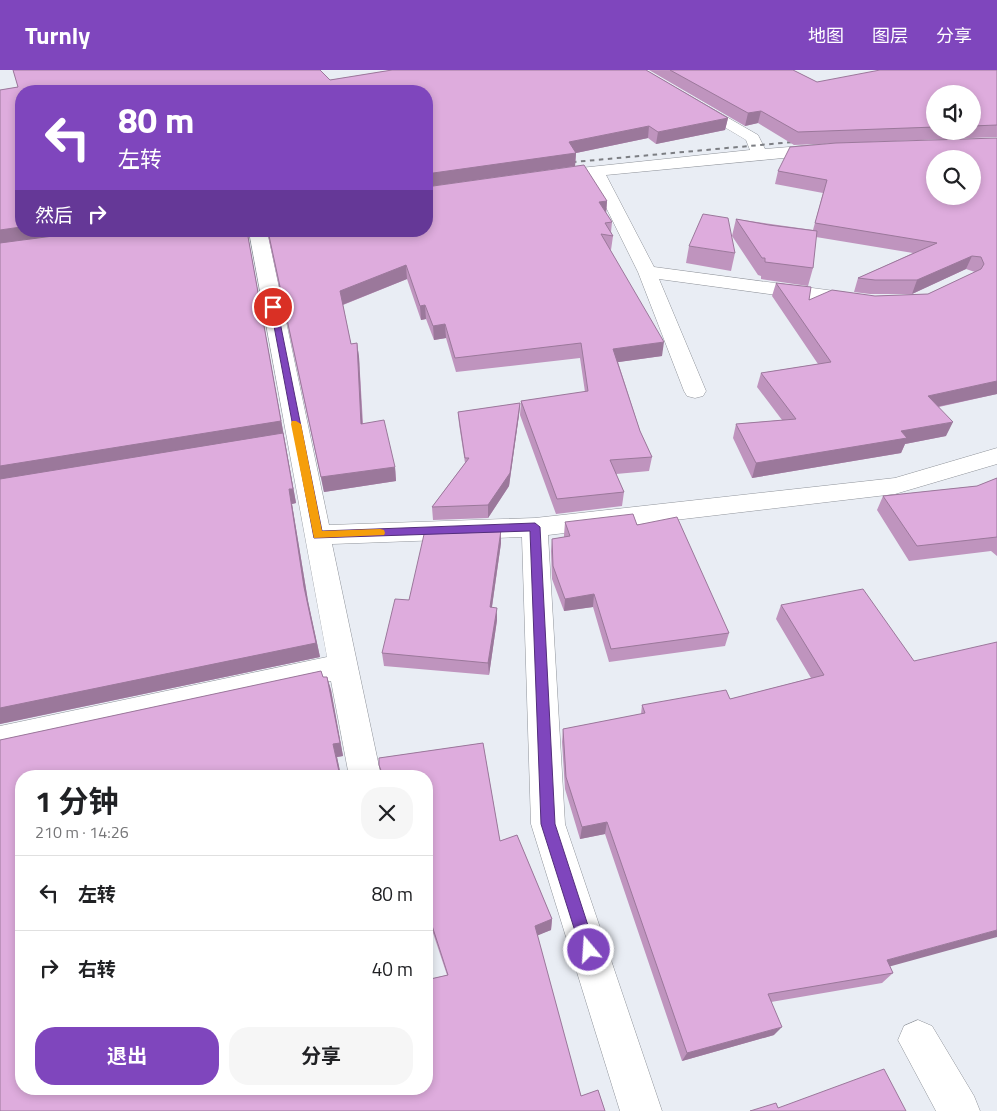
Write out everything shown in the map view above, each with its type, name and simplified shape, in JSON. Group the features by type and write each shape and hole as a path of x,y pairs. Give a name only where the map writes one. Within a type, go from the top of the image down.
{"street":[{"path":"636,70 753,138 759,154"},
{"path":"539,178 596,170 842,148"},
{"path":"596,170 647,272 695,391"},
{"path":"259,237 364,770"},
{"path":"647,272 879,302"},
{"path":"318,535 535,527 894,486 997,456"},
{"path":"535,527 548,824 641,1111"},
{"path":"0,740 343,666"},
{"path":"918,1040 959,1111"}],"building":[{"path":"13,70 320,70 330,80 392,70 646,70 728,118 658,132 649,126 569,142 576,153 433,173 433,85 17,85"},
{"path":"670,70 793,70 817,82 880,70 997,70 997,125 981,126 981,85 926,85 926,127 798,132 761,111 748,113"},
{"path":"15,88 15,228 0,230 0,90"},
{"path":"997,138 997,381 928,396 953,422 901,431 907,438 756,463 736,424 796,419 761,373 831,362 776,283 811,287 809,300 832,290 875,296 928,294 981,269 984,264 981,257 972,256 917,280 858,278 937,243 815,223 827,180 778,171 790,147 836,143 981,140"},
{"path":"584,165 607,201 599,202 612,222 605,223 613,236 601,234 664,342 613,349 640,431 652,457 610,460 624,492 557,499 521,401 588,391 581,343 455,358 445,324 433,326 425,305 420,306 406,265 340,291 351,344 357,343 361,424 384,420 395,467 321,477 269,237 433,237 433,186"},
{"path":"703,214 728,218 735,253 689,246"},
{"path":"736,219 817,231 813,268 765,262 765,258 762,258"},
{"path":"46,237 248,237 281,421 0,466 0,243"},
{"path":"520,403 510,473 488,505 432,507 469,458 465,458 458,412"},
{"path":"283,433 293,489 289,489 304,587 316,643 0,708 0,479"},
{"path":"997,478 997,537 917,546 883,496 977,486"},
{"path":"633,514 637,525 677,517 729,633 611,649 594,594 565,599 553,566 552,539 570,536 565,522"},
{"path":"474,528 501,530 490,607 497,608 488,663 382,653 395,599 409,600 425,530"},
{"path":"863,589 914,661 997,642 997,930 887,960 893,973 768,994 782,1027 687,1053 607,822 582,827 566,777 563,729 645,713 642,705 726,690 730,699 824,675 781,605"},
{"path":"321,671 323,677 327,677 340,743 333,744 339,770 15,770 15,1095 433,1095 433,978 448,975 433,929 433,770 381,770 379,758 483,743 500,841 517,835 552,919 535,926 581,1096 598,1090 605,1111 0,1111 0,740"},
{"path":"884,1069 906,1111 750,1111 776,1103 778,1108"}],"railway":[{"path":"563,163 804,141"}],"slow traffic":[{"path":"296,424 318,535 380,533"}],"route":[{"path":"273,307 318,535 535,527 548,824 589,950"}]}
